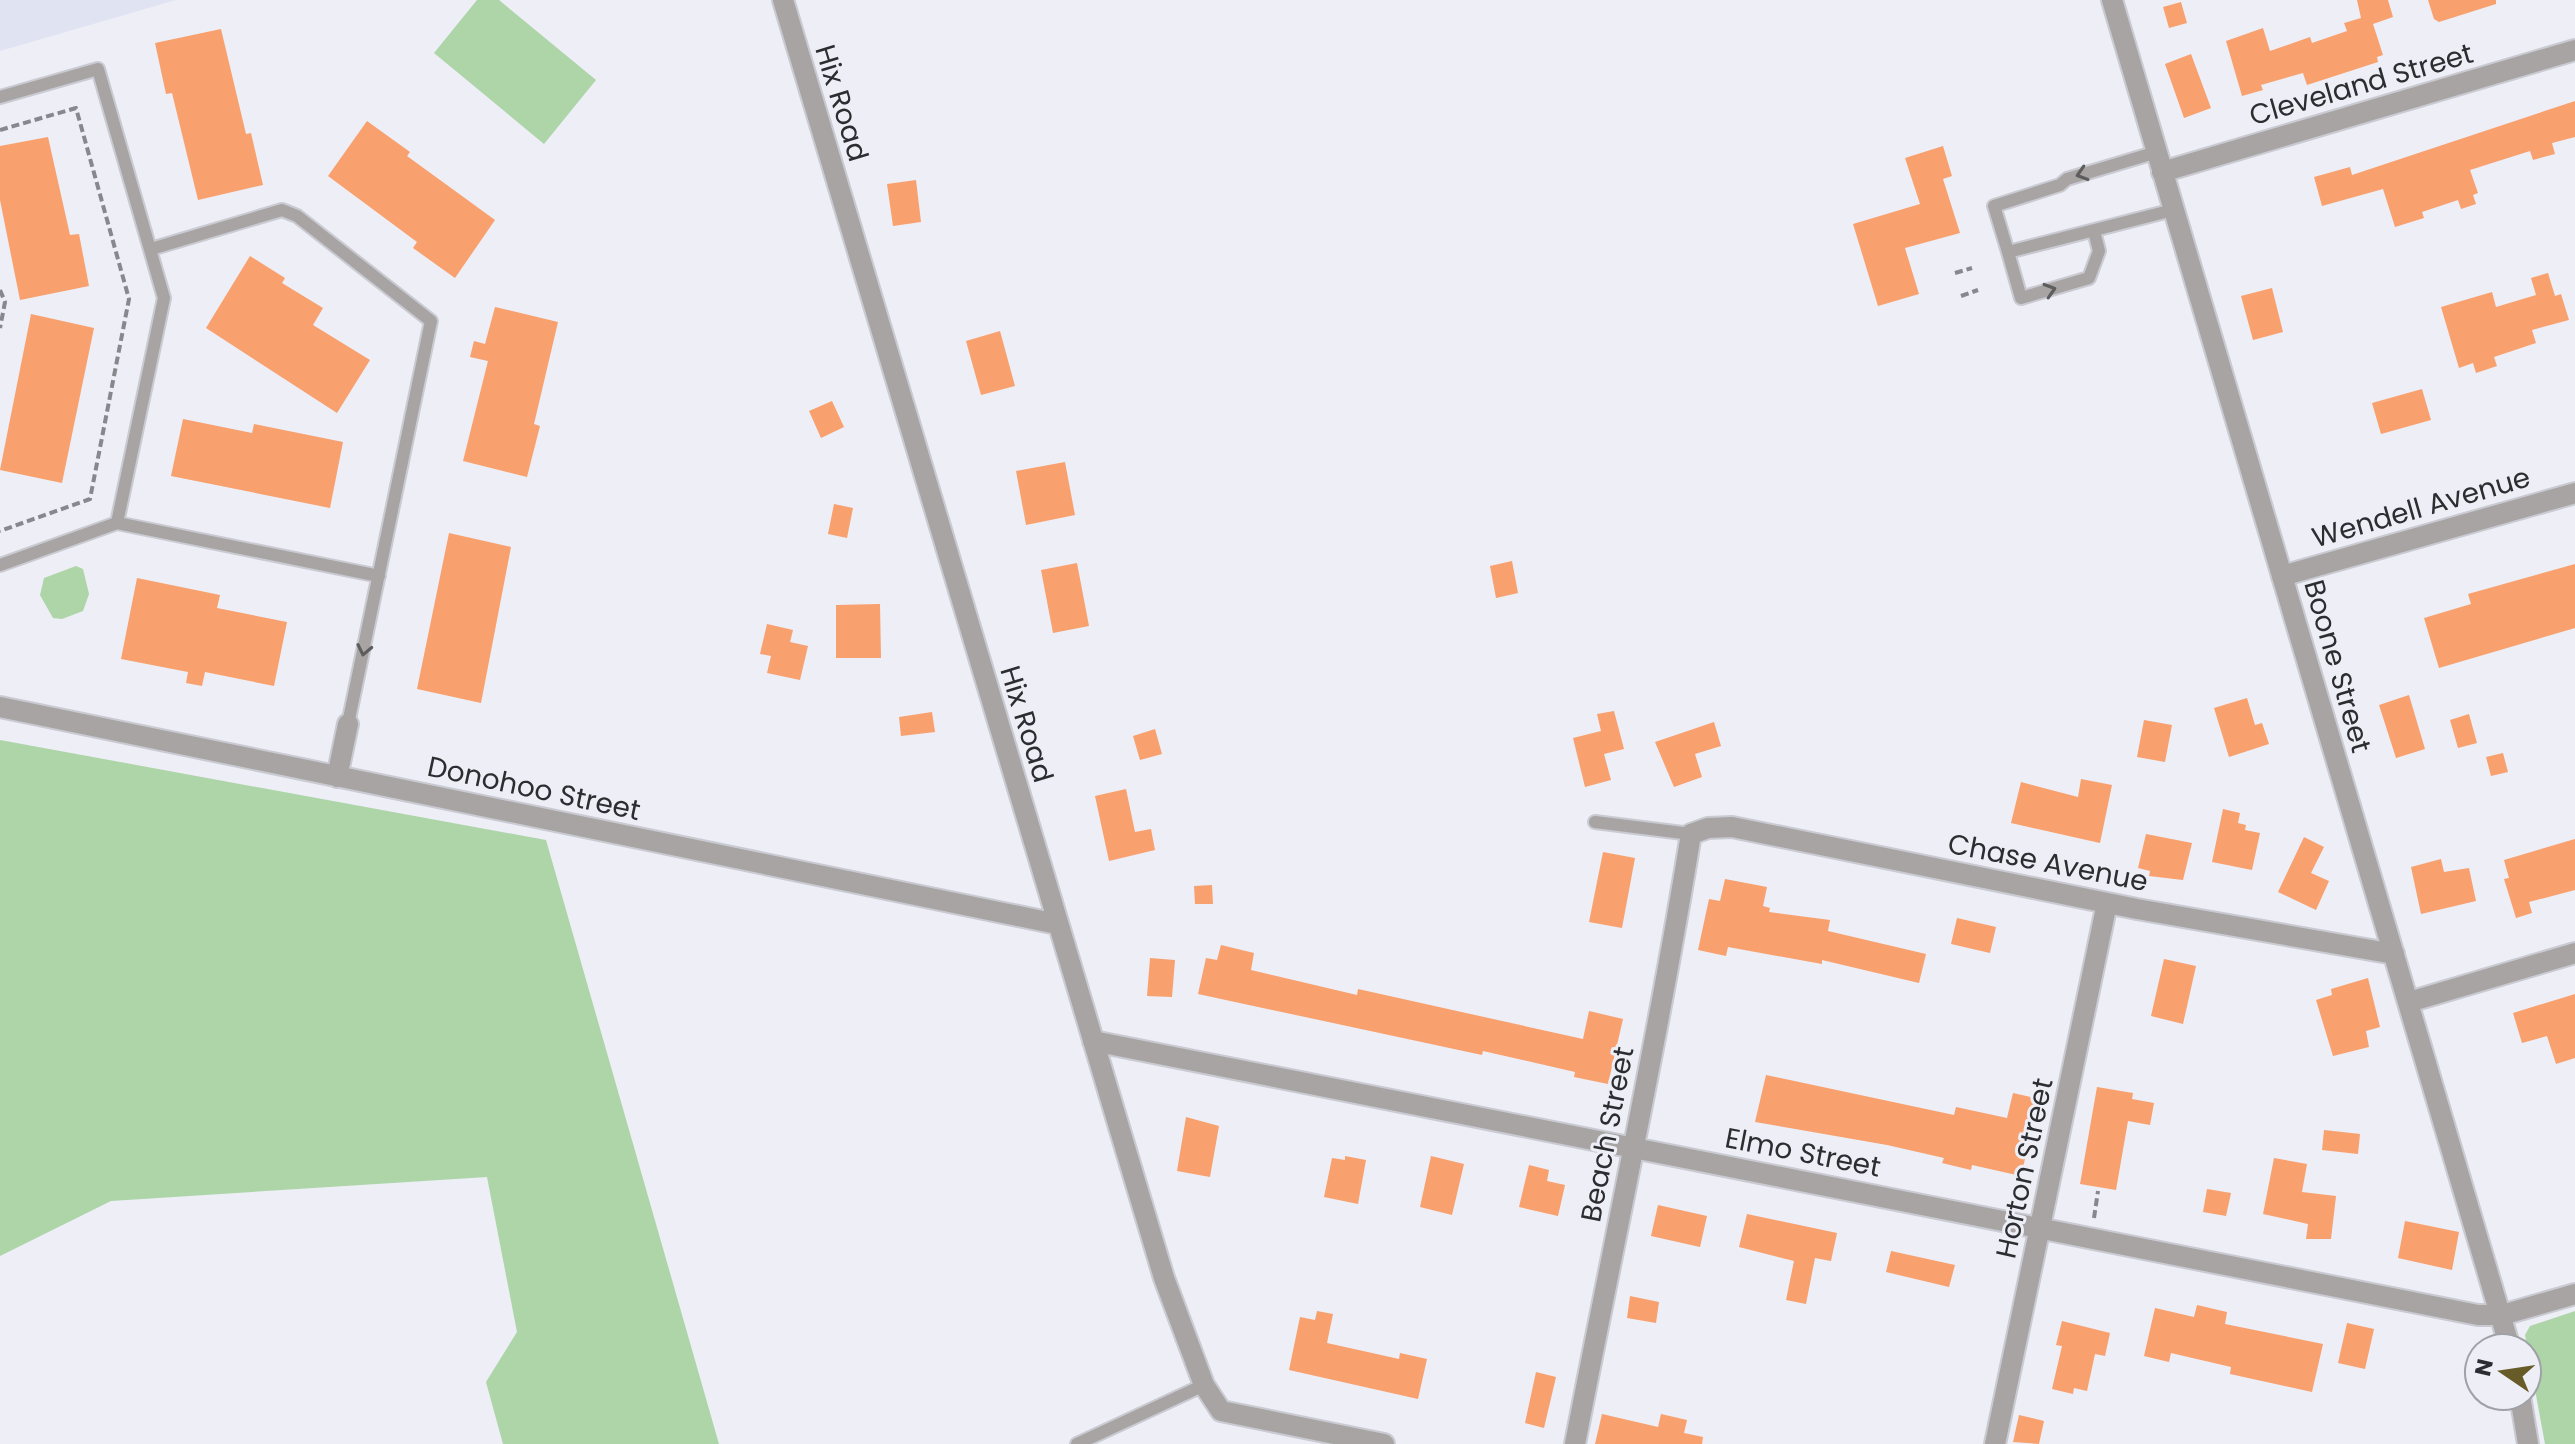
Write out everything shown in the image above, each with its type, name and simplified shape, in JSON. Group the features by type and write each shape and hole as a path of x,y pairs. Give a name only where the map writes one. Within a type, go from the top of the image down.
{"street":[{"name":"Hix Road","path":"783,0 1164,1278 1204,1385 1221,1411 1384,1444"},
{"name":"Boone Street","path":"2112,0 2506,1332"},
{"name":"Cleveland Street","path":"2162,172 2575,50"},
{"name":"Wendell Avenue","path":"2282,576 2575,493"},
{"name":"Donohoo Street","path":"0,707 1057,924"},
{"path":"337,777 348,724"},
{"name":"Chase Avenue","path":"1691,834 1708,828 1732,827 2107,903 2394,954"},
{"name":"Beach Street","path":"1575,1444 1670,967 1691,834"},
{"name":"Horton Street","path":"1995,1444 2107,903"},
{"path":"2409,1002 2575,953"},
{"name":"Elmo Street","path":"1093,1041 2478,1315 2502,1315"},
{"path":"2502,1315 2575,1294"},
{"path":"2523,1412 2528,1444"}],"lane":[{"path":"0,97 98,69 151,249 164,298 117,523"},
{"path":"2094,231 2099,251 2089,278 2021,298 1994,206 2060,185 2067,179 2157,152"},
{"path":"151,249 282,210 297,216 431,321 348,724"},
{"path":"2008,252 2173,210"},
{"path":"0,565 117,523 379,576"},
{"path":"1595,822 1691,834"},
{"path":"1077,1444 1204,1385"}],"path":[{"path":"0,130 76,108 129,299 90,499 0,531"},
{"path":"1955,273 1972,268"},
{"path":"0,290 5,302 0,328"},
{"path":"1961,296 1978,290"},
{"path":"2094,1220 2098,1191"}],"shaded area":[{"path":"0,0 176,0 0,51"}],"green space":[{"path":"477,0 499,0 596,80 544,144 434,53"},
{"path":"76,566 83,569 89,594 83,611 62,619 53,618 40,595 44,578"},
{"path":"0,740 546,840 719,1444 503,1444 486,1382 517,1332 487,1177 111,1201 0,1256"},
{"path":"2575,1311 2575,1444 2545,1444 2539,1412 2543,1412 2543,1332 2527,1332 2530,1326"}],"building":[{"path":"2357,0 2388,0 2393,17 2373,24 2383,55 2377,57 2378,62 2307,85 2303,73 2261,85 2263,90 2242,96 2226,41 2263,28 2270,51 2310,37 2312,43 2347,31 2344,23 2361,18"},
{"path":"2428,0 2496,0 2496,4 2439,22 2434,19"},
{"path":"2181,2 2187,23 2169,28 2163,7"},
{"path":"221,29 246,134 251,133 263,185 198,200 172,93 166,94 155,43"},
{"path":"2191,54 2211,108 2184,118 2165,64"},
{"path":"2575,101 2575,137 2552,143 2555,154 2533,160 2530,151 2470,170 2478,193 2473,195 2476,204 2461,209 2458,200 2422,212 2424,218 2395,227 2383,189 2322,206 2314,177 2350,167 2352,175"},
{"path":"367,121 410,152 407,156 495,220 455,278 413,248 417,242 328,176"},
{"path":"48,137 70,235 79,234 89,286 20,300 0,200 0,146"},
{"path":"1943,146 1952,176 1943,179 1960,233 1905,248 1919,294 1878,306 1853,224 1920,204 1905,158"},
{"path":"916,180 921,222 893,226 887,184"},
{"path":"250,256 285,278 282,283 323,308 313,325 370,360 337,413 206,328"},
{"path":"2548,273 2555,296 2561,294 2569,320 2532,330 2536,343 2494,357 2497,366 2476,373 2473,363 2459,368 2441,307 2492,292 2496,307 2536,295 2531,278"},
{"path":"2272,288 2283,332 2253,340 2241,296"},
{"path":"495,307 558,322 534,424 540,426 527,477 463,461 488,361 470,357 474,341 485,344"},
{"path":"31,314 94,328 62,483 0,470"},
{"path":"1000,331 1015,386 981,395 966,341"},
{"path":"2422,389 2431,420 2381,434 2372,403"},
{"path":"832,401 844,427 821,438 809,411"},
{"path":"183,419 252,433 254,424 343,442 330,508 171,476"},
{"path":"1065,462 1075,515 1026,525 1016,471"},
{"path":"834,504 853,508 847,538 828,534"},
{"path":"449,533 511,547 481,703 417,689"},
{"path":"1512,561 1518,593 1496,598 1490,566"},
{"path":"1077,563 1089,626 1053,633 1041,570"},
{"path":"2575,564 2575,628 2439,668 2424,618 2471,604 2468,594"},
{"path":"137,578 220,595 217,608 287,622 274,686 205,672 202,686 186,683 188,672 121,659"},
{"path":"880,604 881,658 836,658 836,605"},
{"path":"767,624 793,630 790,642 808,646 800,680 767,673 771,656 760,654"},
{"path":"2409,695 2425,749 2396,758 2379,705"},
{"path":"2247,698 2255,725 2262,723 2269,744 2229,757 2214,708"},
{"path":"1614,711 1624,749 1604,754 1611,780 1585,787 1573,738 1601,731 1597,714"},
{"path":"932,712 935,732 901,736 899,717"},
{"path":"2469,714 2477,743 2458,748 2450,720"},
{"path":"2144,720 2172,725 2165,762 2137,757"},
{"path":"1714,722 1721,746 1695,754 1702,777 1674,787 1655,742"},
{"path":"1155,729 1162,754 1140,760 1133,736"},
{"path":"2503,753 2508,772 2491,776 2486,757"},
{"path":"2081,779 2112,785 2100,843 2011,823 2021,782 2078,797"},
{"path":"1126,789 1135,832 1151,829 1155,850 1109,861 1095,796"},
{"path":"2223,809 2240,813 2238,823 2246,825 2245,830 2260,833 2252,870 2212,862"},
{"path":"2146,834 2192,843 2183,880 2149,876 2150,871 2138,868"},
{"path":"2304,837 2324,847 2311,873 2329,881 2316,910 2278,892"},
{"path":"2575,839 2575,890 2529,902 2532,913 2516,918 2504,879 2509,878 2504,860"},
{"path":"1603,852 1635,858 1622,928 1589,922"},
{"path":"2441,859 2444,872 2469,868 2476,901 2421,914 2411,867"},
{"path":"1725,879 1767,887 1763,906 1770,908 1769,912 1830,920 1828,931 1926,954 1919,983 1822,960 1822,964 1728,947 1726,956 1698,950 1709,899 1720,901"},
{"path":"1212,885 1213,904 1195,904 1194,886"},
{"path":"1957,918 1996,927 1990,953 1951,944"},
{"path":"1221,945 1254,953 1251,970 1357,995 1358,989 1583,1039 1589,1011 1623,1019 1608,1084 1574,1077 1575,1072 1483,1051 1482,1055 1198,994 1206,958 1217,960"},
{"path":"1150,958 1175,960 1172,997 1147,996"},
{"path":"2164,959 2196,966 2183,1024 2151,1016"},
{"path":"2368,978 2380,1027 2366,1031 2369,1047 2333,1056 2316,1000 2332,995 2331,989"},
{"path":"2575,994 2575,1058 2556,1064 2547,1036 2522,1043 2513,1013"},
{"path":"1766,1075 1954,1115 1956,1107 2007,1118 2013,1093 2039,1099 2021,1176 1972,1165 1971,1170 1942,1163 1944,1158 1887,1145 1755,1122"},
{"path":"2097,1087 2133,1093 2132,1099 2154,1103 2150,1125 2128,1121 2116,1190 2080,1184"},
{"path":"1186,1117 1219,1126 1210,1177 1177,1171"},
{"path":"2324,1130 2360,1134 2358,1154 2322,1150"},
{"path":"1345,1156 1366,1160 1358,1204 1324,1197 1332,1158 1345,1160"},
{"path":"1431,1156 1464,1164 1452,1215 1420,1207"},
{"path":"2274,1158 2307,1164 2302,1192 2336,1196 2331,1239 2306,1239 2308,1224 2263,1214"},
{"path":"1529,1165 1549,1170 1547,1181 1565,1185 1558,1216 1519,1207"},
{"path":"2207,1189 2231,1193 2226,1216 2203,1212"},
{"path":"1658,1205 1707,1216 1700,1247 1651,1236"},
{"path":"1747,1214 1837,1233 1831,1261 1815,1258 1806,1304 1786,1300 1794,1261 1739,1247"},
{"path":"2405,1221 2459,1232 2452,1270 2398,1258"},
{"path":"1891,1251 1955,1265 1949,1287 1886,1272"},
{"path":"1630,1296 1659,1302 1656,1323 1627,1318"},
{"path":"2197,1305 2227,1312 2225,1324 2323,1344 2312,1392 2230,1374 2231,1367 2171,1353 2169,1362 2144,1356 2155,1308 2194,1317"},
{"path":"1317,1311 1333,1314 1327,1343 1399,1359 1400,1353 1427,1359 1418,1399 1289,1370 1300,1317 1315,1320"},
{"path":"2062,1321 2110,1333 2105,1356 2095,1354 2087,1391 2074,1388 2073,1394 2052,1389 2062,1346 2056,1345"},
{"path":"2347,1323 2374,1329 2365,1369 2338,1363"},
{"path":"1536,1372 1556,1377 1544,1428 1525,1423"},
{"path":"1602,1414 1658,1427 1661,1414 1687,1420 1684,1433 1703,1437 1702,1444 1595,1444"},
{"path":"2019,1415 2044,1421 2039,1444 2013,1442"}]}
